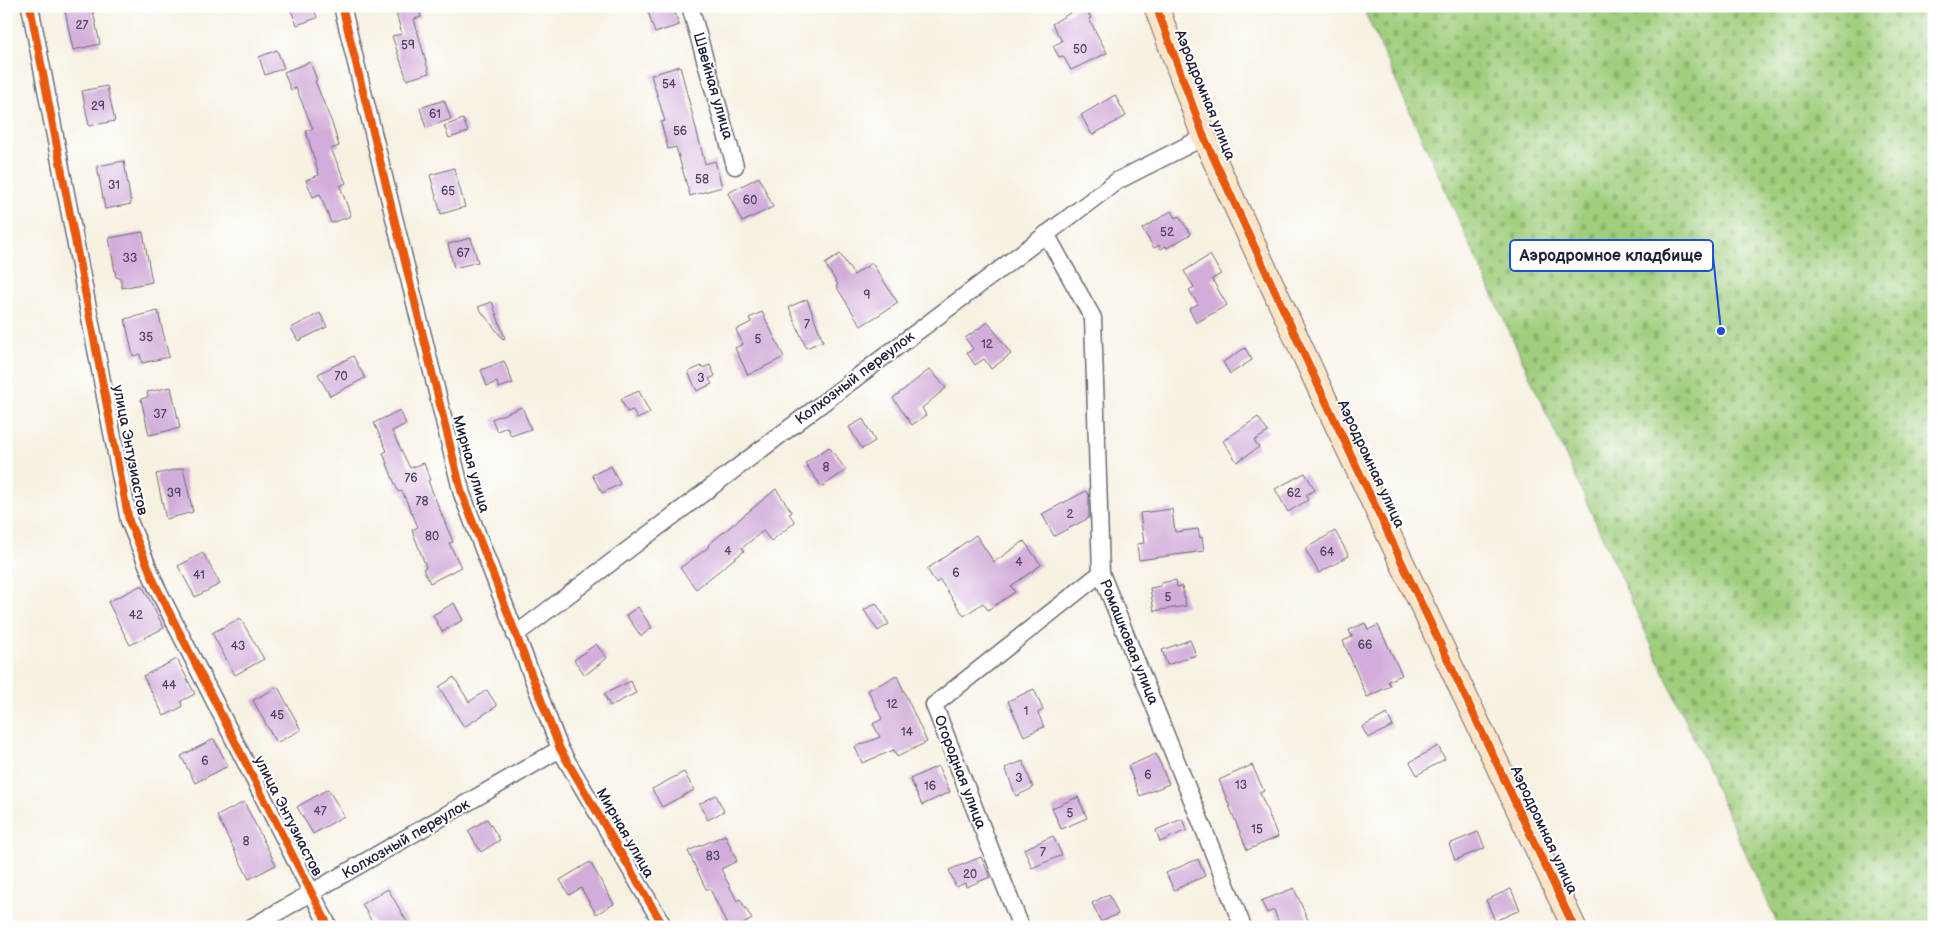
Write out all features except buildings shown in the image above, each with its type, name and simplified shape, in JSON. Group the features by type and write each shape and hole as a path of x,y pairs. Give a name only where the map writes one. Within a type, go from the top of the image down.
{"street":[{"name":"улица Энтузиастов","path":"30,6 129,521 156,586 330,927"},
{"name":"Мирная улица","path":"342,6 462,494 560,750 664,927"},
{"name":"Швейная улица","path":"690,6 735,166"},
{"name":"Аэродромная улица","path":"1156,6 1204,137 1319,387 1574,927"},
{"name":"Колхозный переулок","path":"515,635 1117,181 1204,137"},
{"name":"Ромашковая улица","path":"1046,234 1093,318 1101,573 1243,927"},
{"name":"Огородная улица","path":"1021,927 934,705 1101,573"},
{"name":"Колхозный переулок","path":"252,927 560,750"}],"green space":[{"path":"1362,6 1934,6 1934,927 1779,927"}],"cycle path":[{"path":"30,6 129,521 156,586 329,927"},
{"path":"342,6 462,494 560,749 664,927"},
{"path":"1156,6 1204,137 1319,387 1574,927"}],"place":[{"name":"Аэродромное кладбище","path":"1721,331"}]}
